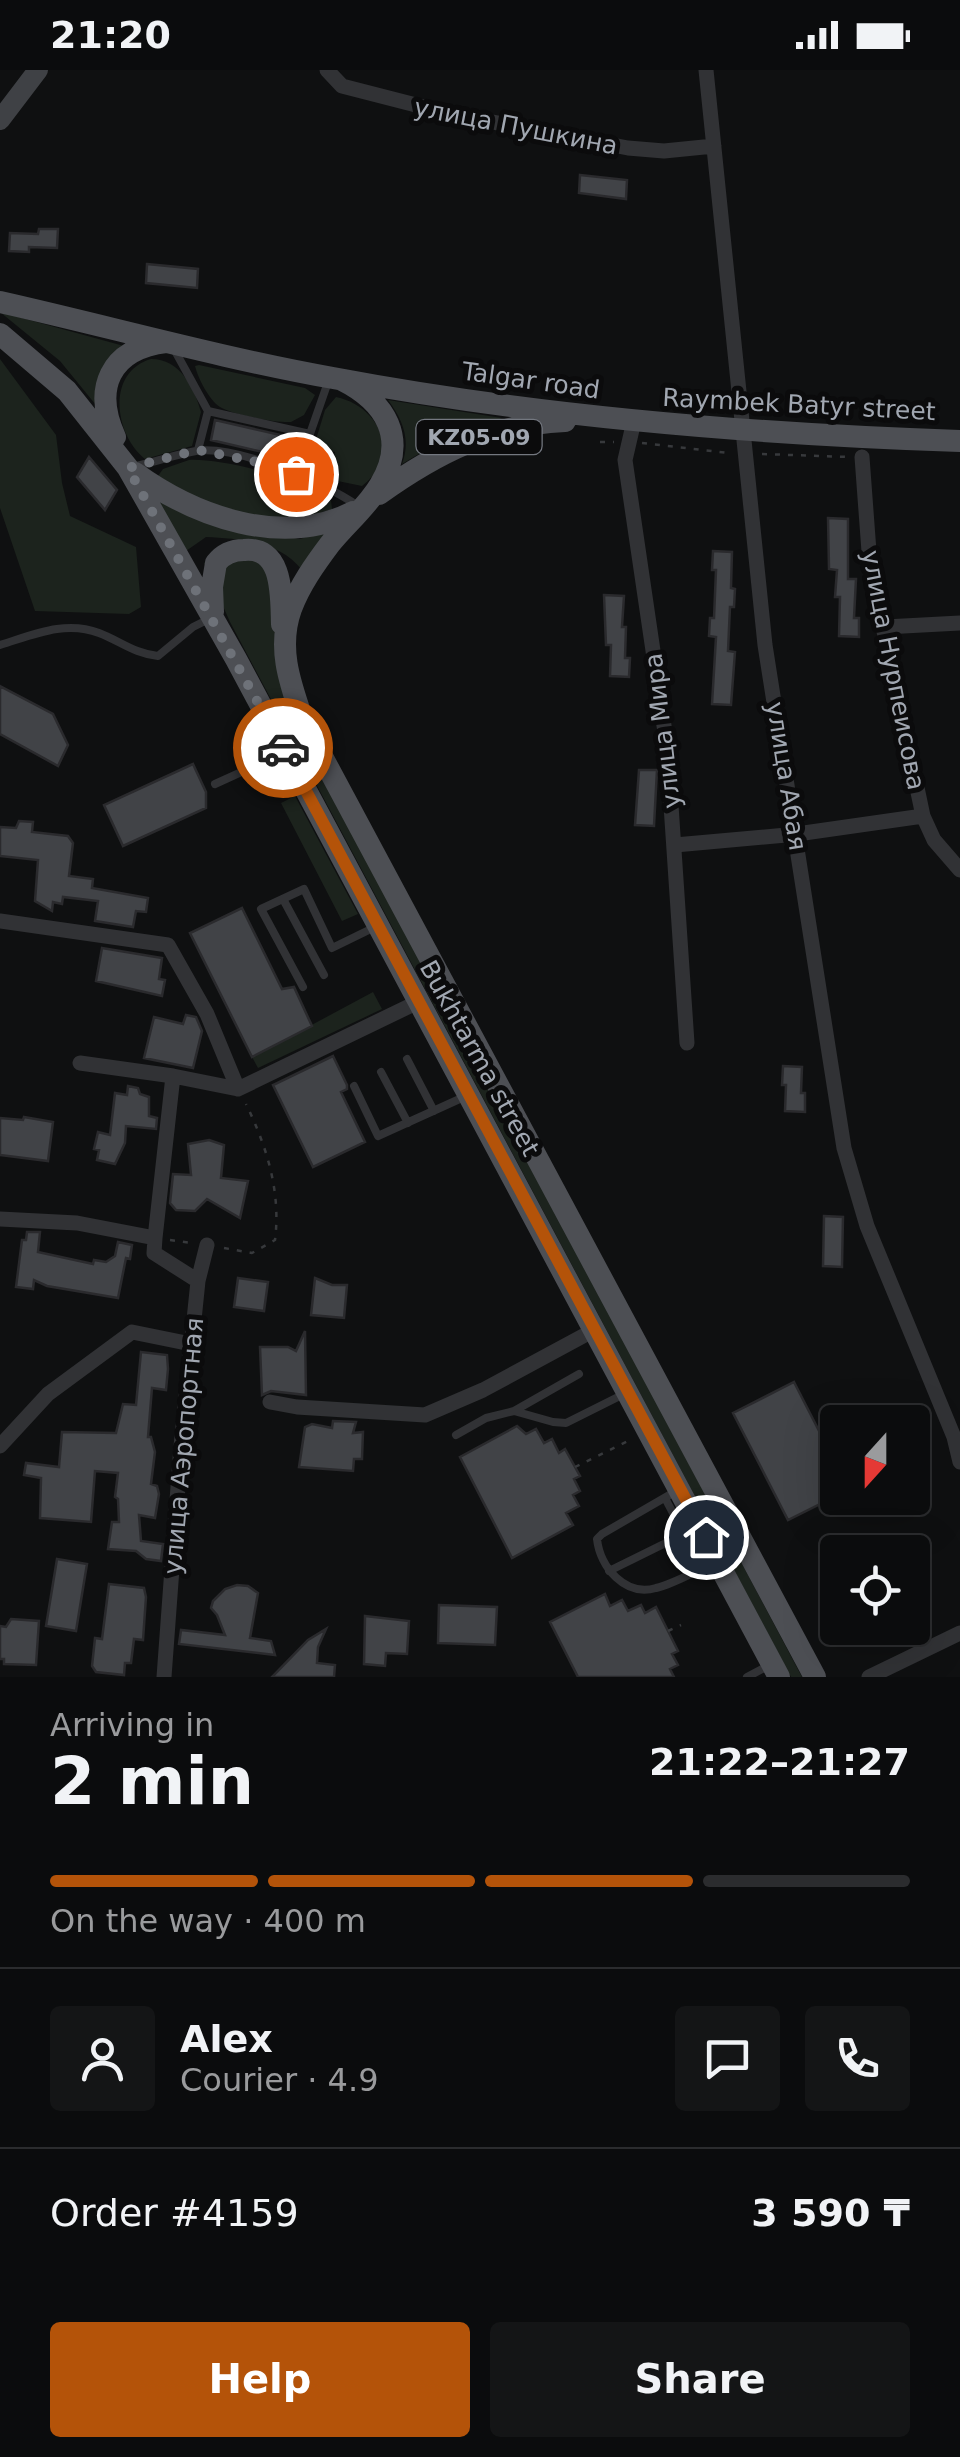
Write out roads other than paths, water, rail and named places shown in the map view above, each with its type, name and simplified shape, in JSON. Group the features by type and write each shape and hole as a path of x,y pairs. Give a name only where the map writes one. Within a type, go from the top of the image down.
{"main road":[{"path":"0,120 38,70"},
{"name":"Talgar road","path":"0,302 336,379 626,428"},
{"name":"KZ05-09","path":"0,334 67,391 128,468 198,509 254,525 313,527 362,508 386,472 392,447 391,430 381,408 371,397 336,379"},
{"path":"128,468 109,423 105,386 126,357 145,346 170,341"},
{"name":"Talgar road","path":"362,508 397,480 464,441 544,422 626,428"},
{"name":"Raymbek Batyr street","path":"626,428 743,443 960,441"},
{"name":"Bukhtarma street","path":"128,468 596,1328 672,1494 776,1670"},
{"name":"Bukhtarma street","path":"362,508 312,567 290,612 284,652 294,696 312,742 814,1677"},
{"path":"213,618 214,574 221,556 242,550 264,554 277,571 284,652"}],"street":[{"name":"улица Пушкина","path":"327,70 342,86 451,114 628,148 664,151 714,146"},
{"name":"улица Абая","path":"706,70 765,644 844,1148 867,1226 954,1437 960,1462"},
{"name":"улица Мира","path":"626,428 625,460 667,746 687,1043"},
{"name":"улица Нурпеисова","path":"862,458 870,565 924,816 934,840 960,870"},
{"path":"885,627 960,623"},
{"path":"674,844 797,834 924,816"},
{"path":"0,921 168,945 206,1014 238,1089"},
{"path":"80,1063 238,1089 418,1002"},
{"path":"0,1219 77,1223 155,1238 173,1076"},
{"name":"улица Аэропортная","path":"155,1238 154,1253 198,1281 164,1677"},
{"path":"198,1281 207,1245"},
{"path":"270,1402 425,1415 482,1390 596,1328"},
{"path":"0,1446 48,1394 132,1332 191,1344"},
{"path":"869,1677 960,1634"}],"lane":[{"path":"170,341 208,411 198,450"},
{"path":"296,474 336,379"},
{"path":"208,411 310,434"},
{"path":"128,468 198,450 296,474 332,488 362,508"},
{"path":"0,645 64,626 97,632 142,654 158,656 193,627 213,618"},
{"path":"215,784 285,752"},
{"path":"303,987 261,909 304,889 332,948 377,926"},
{"path":"282,899 324,976"},
{"path":"406,1059 434,1111"},
{"path":"381,1072 408,1123"},
{"path":"354,1086 378,1136 468,1096"},
{"path":"456,1435 486,1418 514,1412 579,1374"},
{"path":"514,1412 566,1422 628,1392"},
{"path":"672,1494 684,1534 710,1564 650,1590 618,1581 597,1539 672,1494"},
{"path":"610,1571 684,1534"},
{"path":"747,1677 776,1670"}]}
